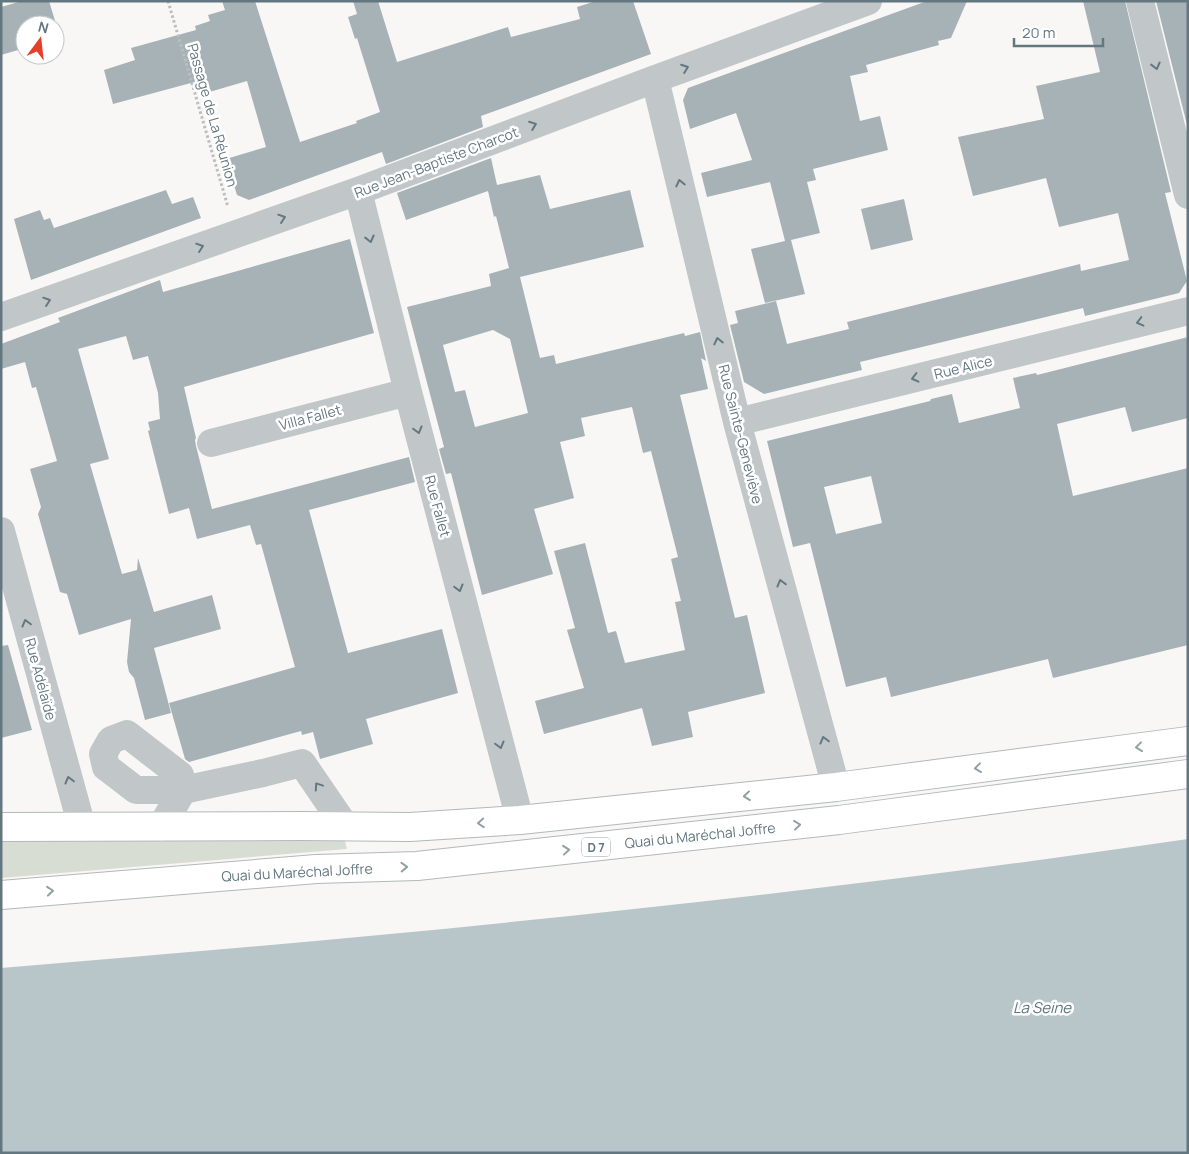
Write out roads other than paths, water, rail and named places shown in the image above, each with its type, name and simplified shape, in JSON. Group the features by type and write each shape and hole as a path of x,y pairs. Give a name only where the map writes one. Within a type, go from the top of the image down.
{"main road":[{"path":"1,827 410,827 520,820 836,787 1188,741"},
{"name":"Quai du Maréchal Joffre","path":"1,895 316,869 417,866 839,820 1188,774"}],"street":[{"name":"Rue Jean-Baptiste Charcot","path":"1,317 358,192 655,79 868,1"},
{"path":"1140,1 1188,195"},
{"name":"Rue Sainte-Geneviève","path":"655,79 737,422 836,787"},
{"name":"Rue Fallet","path":"358,192 408,392 520,820"},
{"name":"Rue Alice","path":"737,422 1188,311"},
{"name":"Villa Fallet","path":"211,443 408,392"},
{"name":"Rue Adélaïde","path":"1,531 82,827"},
{"path":"162,827 183,790 302,763 345,826"}],"water":[{"name":"La Seine","path":"1188,839 1188,1153 1,1153 1,968 447,928 744,897 1040,860"}]}
